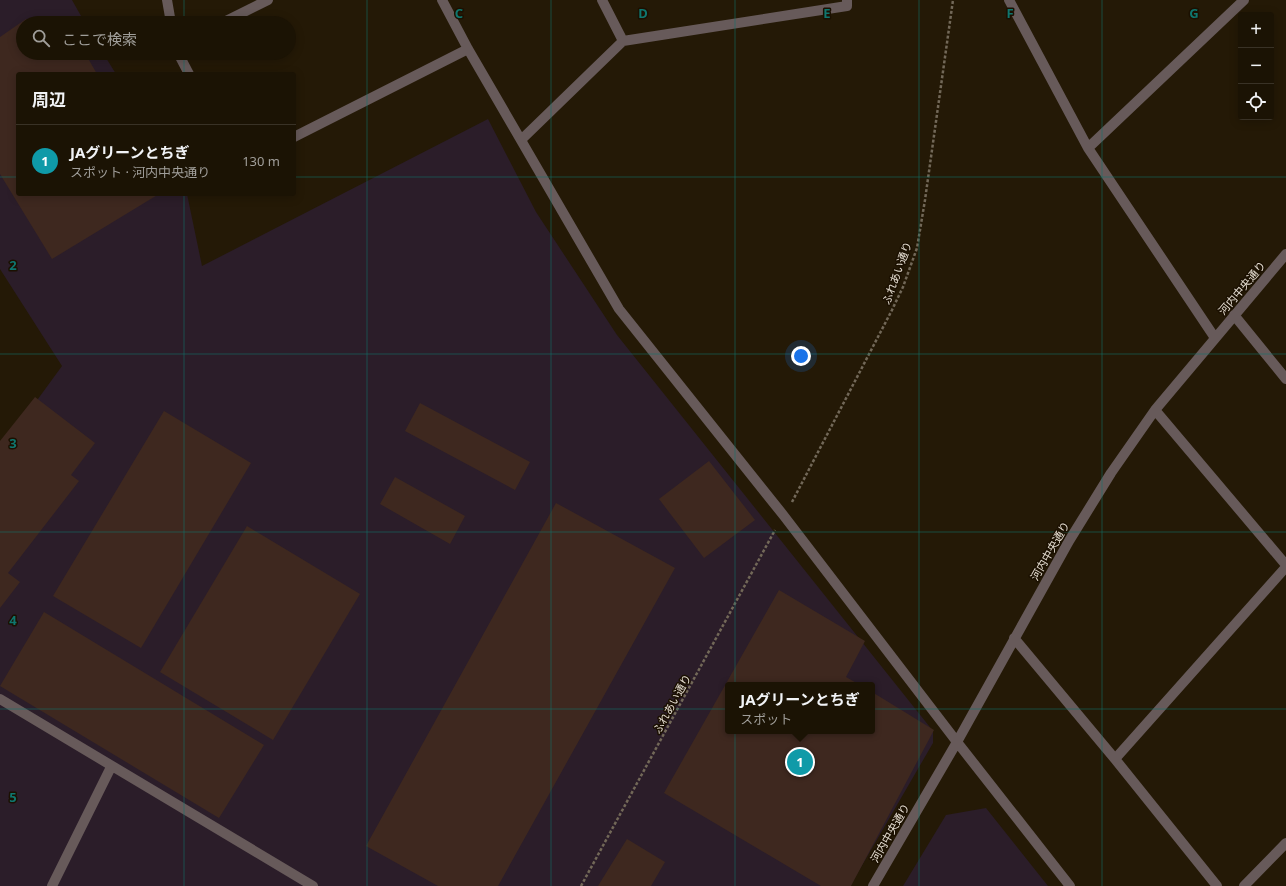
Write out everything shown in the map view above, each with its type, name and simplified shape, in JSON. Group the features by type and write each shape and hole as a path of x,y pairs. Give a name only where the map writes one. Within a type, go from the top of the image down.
{"street":[{"path":"167,0 170,16"},
{"path":"236,16 268,0"},
{"path":"442,0 468,49 619,309 784,516 957,742 1070,886"},
{"path":"602,0 623,41"},
{"path":"521,140 623,41 847,6 847,0"},
{"path":"1009,0 1088,148 1215,338"},
{"path":"1088,148 1244,0"},
{"path":"296,136 468,49"},
{"path":"182,60 188,72"},
{"name":"河内中央通り","path":"873,886 957,742 1073,534 1111,473 1155,410 1286,254"},
{"path":"1234,315 1286,379"},
{"path":"1115,759 1286,566 1155,410"},
{"path":"1014,638 1115,759 1217,886"},
{"path":"0,699 111,767 313,886"},
{"path":"52,886 111,767"},
{"path":"1244,886 1286,843"}],"path":[{"name":"ふれあい通り","path":"790,505 892,310 903,287 917,248 953,0"},
{"name":"ふれあい通り","path":"582,886 776,530"}],"shaded area":[{"path":"0,0 72,0 81,16 16,16 16,60 107,60 115,72 16,72 16,196 187,196 202,266 488,119 536,212 617,335 933,731 933,743 850,886 0,886 0,451 62,366 0,269"},
{"path":"986,808 1048,886 903,886 946,815"}],"building":[{"path":"16,26 16,60 89,60 96,72 16,72 16,196 156,196 52,259 0,174 0,37"},
{"path":"35,397 95,443 71,475 79,481 8,573 20,582 0,608 0,441"},
{"path":"420,403 530,462 515,490 405,431"},
{"path":"164,411 251,463 141,648 53,596"},
{"path":"709,461 755,520 704,558 659,499"},
{"path":"395,477 465,516 450,544 380,504"},
{"path":"556,503 675,568 498,886 438,886 366,846"},
{"path":"247,526 360,594 273,740 160,672"},
{"path":"779,590 865,641 846,677 855,682 727,682"},
{"path":"44,612 264,745 219,818 0,686"},
{"path":"725,685 725,734 875,734 875,694 934,730 851,886 821,886 664,793"},
{"path":"627,839 665,862 651,886 598,886"}],"place":[{"name":"JAグリーンとちぎ","path":"800,762"}]}
